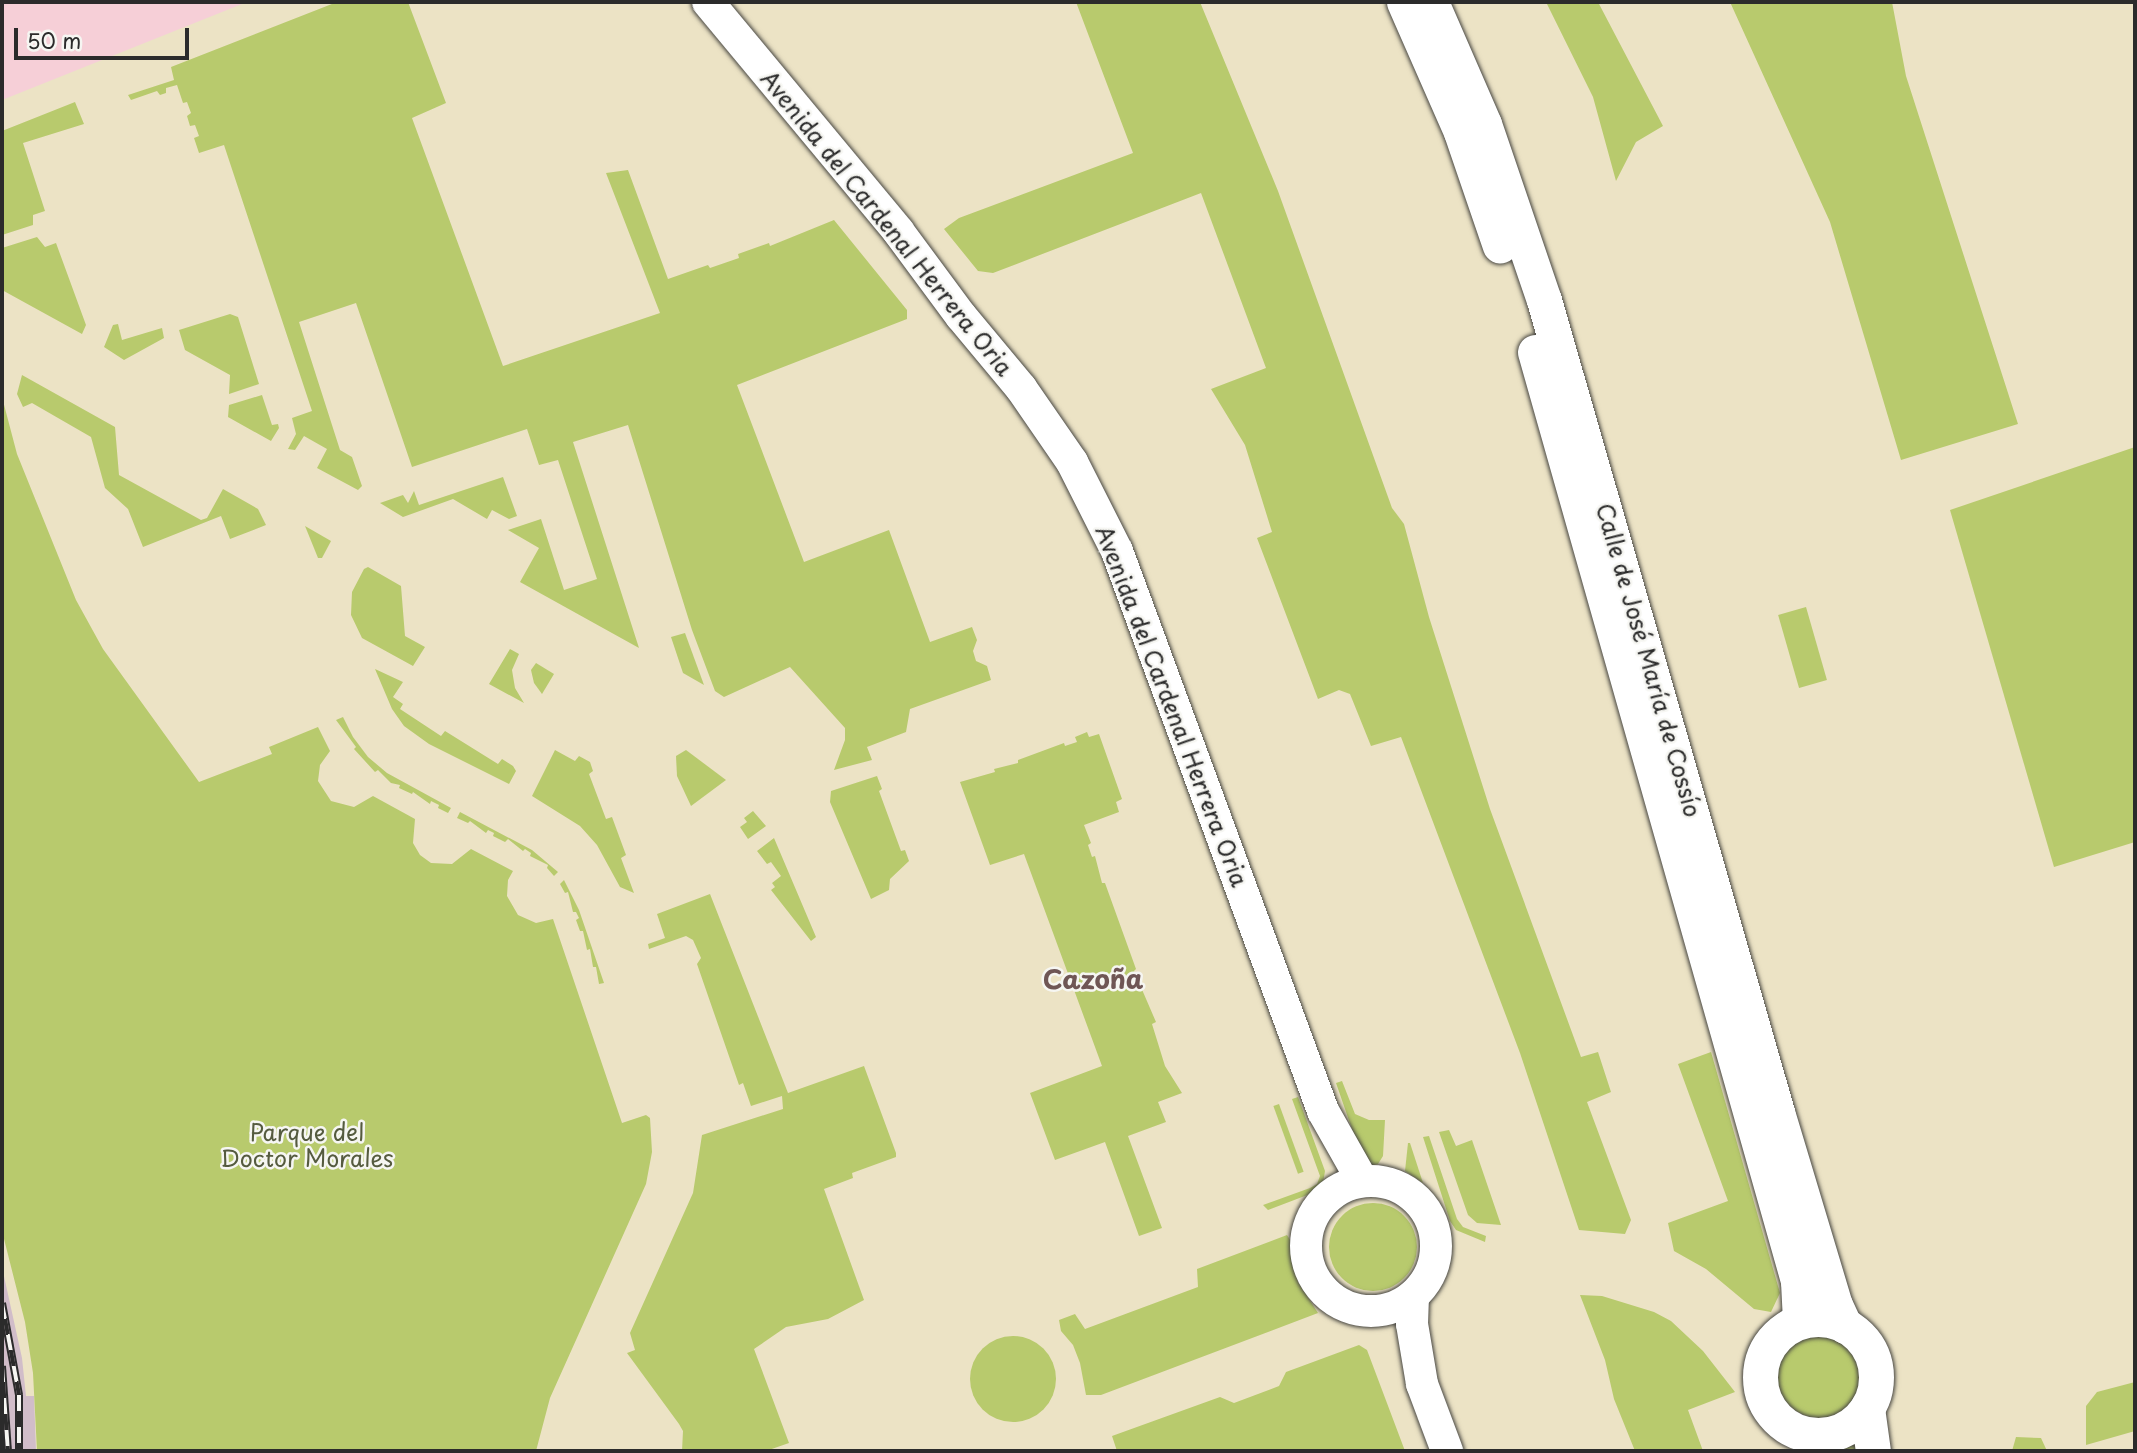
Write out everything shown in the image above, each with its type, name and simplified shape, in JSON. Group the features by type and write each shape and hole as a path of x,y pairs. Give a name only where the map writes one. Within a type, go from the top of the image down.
{"main road":[{"name":"Avenida del Cardenal Herrera Oria","path":"708,2 898,231 961,316 1021,388 1072,462 1117,551 1323,1111"},
{"name":"Calle de José María de Cossío","path":"1404,2 1461,132 1528,330 1798,1281 1800,1321"},
{"name":"Calle de José María de Cossío","path":"1431,2 1484,124 1544,300 1581,420 1762,1063 1835,1305 1845,1326"},
{"path":"1323,1111 1362,1180"},
{"path":"1323,1111 1332,1170 1328,1196"},
{"path":"1362,1180 1386,1182 1405,1190 1428,1213 1434,1227 1436,1250 1430,1273 1413,1296 1392,1308 1367,1311 1353,1309 1332,1298 1316,1281 1307,1260 1306,1236 1313,1214 1328,1196 1344,1186 1362,1180"},
{"path":"1413,1296 1412,1324 1423,1384 1447,1451"},
{"path":"1367,1311 1398,1342 1423,1384"},
{"path":"1867,1408 1848,1426 1837,1432 1811,1435 1804,1442 1778,1420 1765,1400 1760,1377 1769,1345 1788,1327 1800,1321 1831,1320 1845,1326 1863,1341 1874,1362 1874,1386 1867,1408 1872,1451"}],"shaded area":[{"path":"2,2 247,2 2,100"},
{"path":"2,1267 22,1358 26,1396 34,1396 36,1451 2,1451"}],"green space":[{"path":"337,2 408,2 446,103 412,118 503,366 660,313 606,173 628,170 668,279 739,258 738,254 769,243 770,246 834,220 907,310 907,319 737,385 804,562 889,530 930,642 972,627 977,640 973,651 976,661 987,666 991,680 910,709 906,732 867,747 872,760 834,770 845,740 845,728 790,667 724,697 715,691 692,630 628,425 573,442 639,648 520,582 539,548 508,530 541,519 564,590 597,579 558,460 539,465 527,429 412,467 356,303 299,322 340,450 352,457 362,486 358,490 317,468 327,449 304,436 295,450 288,449 296,434 292,418 312,411 224,145 199,153 194,138 199,136 195,125 190,126 187,116 191,113 187,102 183,103 177,85 166,88 166,93 160,95 157,91 131,100 128,95 174,80 171,67"},
{"path":"1076,2 1200,2 1278,191 1392,508 1404,524 1429,617 1490,809 1581,1057 1598,1052 1611,1092 1587,1102 1631,1220 1625,1234 1579,1230 1520,1053 1401,737 1371,746 1350,694 1339,690 1318,699 1257,538 1272,532 1245,445 1211,389 1266,368 1201,193 993,273 978,271 944,229 959,218 1133,153"},
{"path":"1546,2 1598,2 1663,126 1636,142 1616,181 1593,97"},
{"path":"1730,2 1892,2 1906,76 2018,424 1901,460 1830,222"},
{"path":"75,102 84,124 23,143 45,211 33,215 33,225 2,235 2,131"},
{"path":"37,237 45,247 56,243 86,325 82,334 2,290 2,248"},
{"path":"230,314 238,317 259,384 229,394 230,375 185,350 179,330"},
{"path":"118,324 122,340 162,328 164,338 124,360 104,347 113,325"},
{"path":"22,375 115,427 119,475 201,520 207,518 223,489 258,509 266,525 230,539 221,516 143,547 128,509 105,488 91,437 32,403 23,407 17,394"},
{"path":"262,395 272,425 278,424 279,428 271,441 228,417 229,405"},
{"name":"Parque del Doctor Morales","path":"2,397 17,454 76,600 103,649 199,782 272,754 269,747 318,727 330,751 320,765 318,781 331,801 354,807 373,796 415,819 413,843 420,855 431,863 452,864 471,849 513,871 508,880 507,896 518,915 536,923 553,919 622,1123 646,1115 650,1118 652,1152 646,1184 550,1398 536,1451 37,1451 33,1373 25,1322 2,1231"},
{"path":"2135,447 2135,842 2054,867 1950,510"},
{"path":"503,477 517,516 509,519 492,510 487,519 453,499 403,517 380,503 403,495 408,503 414,491 419,505"},
{"path":"305,526 331,541 322,558 318,558"},
{"path":"368,567 401,586 405,636 425,647 413,666 362,638 351,615 352,592 364,569"},
{"path":"1806,607 1827,680 1799,688 1778,615"},
{"path":"685,633 704,685 683,673 671,637"},
{"path":"510,649 519,654 512,670 515,688 524,703 489,684"},
{"path":"536,663 554,674 542,694 534,683 531,670"},
{"path":"375,669 403,682 393,697 403,704 400,709 441,736 445,731 498,764 502,759 513,766 516,771 509,784 429,744 404,726 392,709"},
{"path":"343,717 353,737 368,757 387,773 451,808 448,813 438,808 439,805 431,801 430,804 413,792 412,794 399,788 400,785 391,783 378,770 375,772 354,749 356,747 336,720"},
{"path":"1087,732 1089,737 1099,734 1122,799 1116,802 1119,812 1084,825 1091,843 1088,845 1092,857 1095,856 1102,883 1105,883 1136,969 1134,971 1156,1022 1152,1024 1165,1066 1182,1093 1158,1102 1166,1122 1128,1136 1162,1228 1139,1236 1105,1142 1055,1160 1030,1093 1102,1066 1024,854 990,865 960,782 995,772 994,769 1018,763 1018,760 1064,743 1065,746 1077,742 1075,737"},
{"path":"555,750 575,761 579,756 590,762 593,771 589,774 606,819 612,817 626,855 621,858 634,893 620,887 597,845 580,826 532,796"},
{"path":"686,750 726,780 691,806 677,776 676,756"},
{"path":"877,776 882,789 879,791 901,851 905,850 909,861 890,879 889,890 871,899 830,802 831,791"},
{"path":"753,811 766,826 748,839 740,827 747,822 744,818"},
{"path":"460,812 532,850 558,872 554,876 547,868 548,865 530,856 531,853 525,849 523,851 508,839 505,842 470,821 468,823 457,818"},
{"path":"774,838 816,937 811,941 771,890 775,887 772,883 781,876 771,862 767,864 757,851"},
{"path":"564,880 579,910 604,983 599,984 590,949 587,950 583,931 580,931 576,920 579,918 576,912 573,912 568,892 565,893 560,884"},
{"path":"710,894 788,1093 864,1066 896,1153 896,1157 852,1173 853,1178 824,1189 864,1300 828,1319 786,1327 754,1349 789,1443 766,1451 682,1451 683,1431 627,1353 635,1350 630,1333 693,1193 702,1135 783,1109 782,1096 751,1106 743,1083 739,1085 697,964 701,958 693,940 686,936 649,949 648,944 665,938 657,914"},
{"path":"1711,1052 1780,1293 1771,1312 1754,1309 1706,1269 1674,1251 1668,1223 1728,1201 1678,1064"},
{"path":"1342,1081 1355,1114 1369,1120 1385,1120 1383,1156 1378,1164 1371,1166 1362,1158 1336,1083"},
{"path":"1298,1097 1325,1171 1323,1183 1310,1194 1268,1210 1263,1205 1310,1188 1317,1184 1320,1176 1292,1099"},
{"path":"1279,1104 1304,1172 1298,1174 1273,1106"},
{"path":"1449,1130 1456,1146 1472,1140 1501,1225 1477,1223 1468,1215 1439,1132"},
{"path":"1429,1136 1457,1219 1463,1227 1486,1236 1485,1242 1456,1230 1450,1221 1423,1137"},
{"path":"1410,1143 1423,1183 1405,1171"},
{"path":"1373,1203 1390,1207 1404,1216 1413,1230 1417,1247 1413,1264 1404,1278 1390,1287 1373,1291 1356,1287 1342,1278 1333,1264 1329,1247 1333,1230 1342,1216 1356,1207"},
{"path":"1287,1235 1294,1246 1298,1282 1318,1313 1101,1395 1086,1395 1080,1363 1073,1345 1061,1331 1059,1320 1075,1314 1085,1329 1198,1287 1197,1269"},
{"path":"1580,1295 1602,1296 1654,1312 1671,1321 1703,1351 1735,1392 1688,1410 1703,1451 1635,1451 1614,1399 1605,1360"},
{"path":"1819,1334 1835,1337 1849,1346 1858,1360 1861,1376 1858,1392 1849,1406 1835,1415 1819,1418 1803,1415 1789,1406 1780,1392 1777,1376 1780,1360 1789,1346 1803,1337"},
{"path":"1013,1336 1029,1340 1043,1349 1052,1363 1056,1379 1052,1395 1043,1409 1029,1418 1013,1422 997,1418 983,1409 974,1395 970,1379 974,1363 983,1349 997,1340"},
{"path":"1359,1345 1367,1350 1405,1451 1117,1451 1112,1436 1220,1397 1234,1403 1279,1386 1286,1372"},
{"path":"2135,1382 2135,1431 2086,1445 2086,1406 2097,1392"},
{"path":"1856,1437 1860,1451 1822,1451 1823,1445"},
{"path":"2016,1437 2041,1438 2047,1451 2012,1451"}],"railway":[{"path":"2,1303 19,1395 19,1451"},
{"path":"2,1366 8,1451"}],"district":[{"name":"Cazoña","path":"1093,979"}]}
